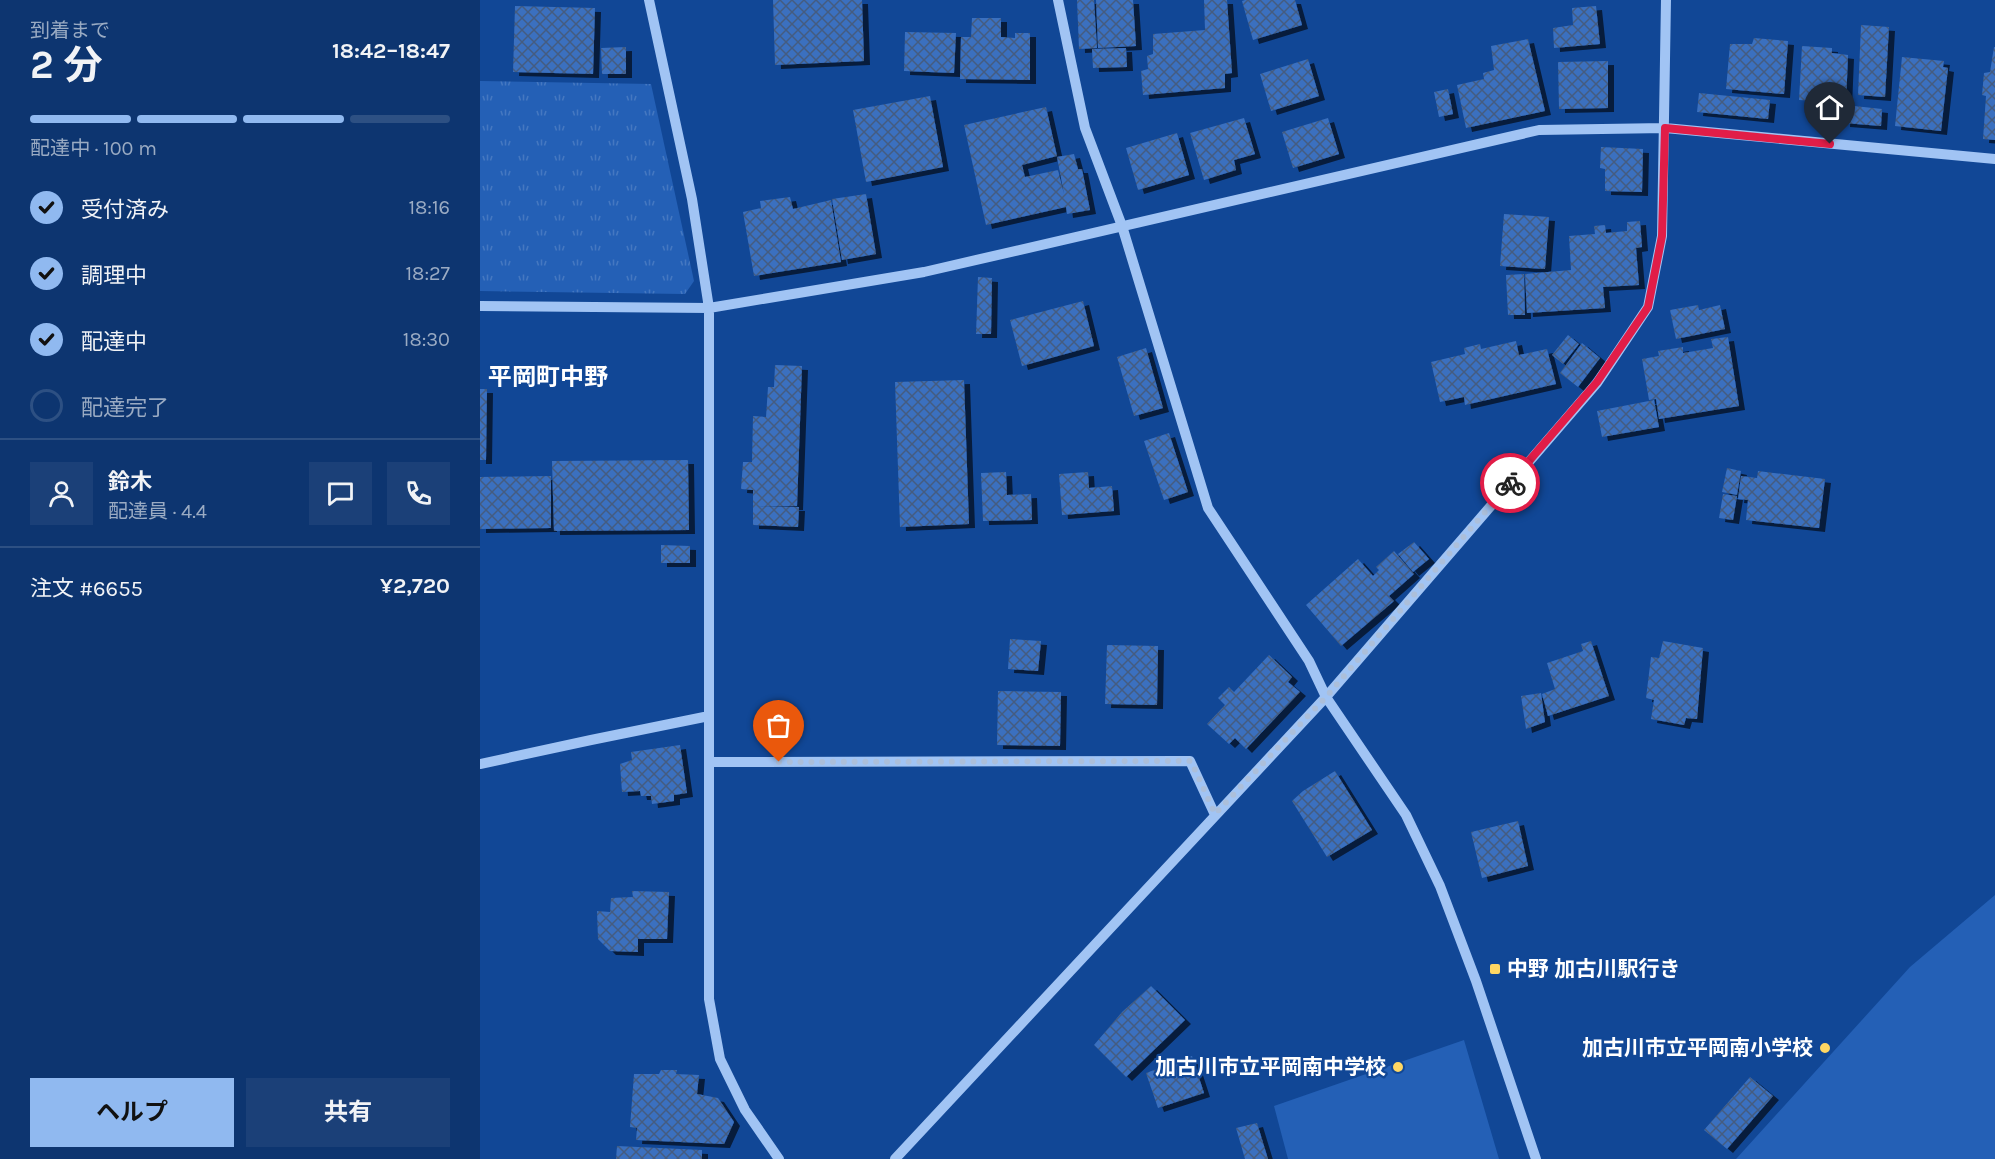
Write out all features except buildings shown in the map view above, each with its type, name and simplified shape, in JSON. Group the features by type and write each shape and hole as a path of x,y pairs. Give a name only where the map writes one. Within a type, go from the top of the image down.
{"street":[{"path":"649,0 692,199 709,308 709,999 720,1059 745,1110 779,1159"},
{"path":"1058,0 1085,128 1122,226 1208,508 1309,661 1326,697 1406,815 1440,886 1476,981 1536,1159"},
{"path":"895,1159 1326,697 1597,382 1648,307 1662,236 1666,0"},
{"path":"480,306 709,308 924,272 1539,130 1665,128 1995,159"},
{"path":"480,764 710,716"},
{"path":"710,762 1191,761 1215,814"}],"green space":[{"path":"480,81 651,84 694,281 685,294 480,291"},
{"path":"1995,895 1995,1159 1736,1159 1910,967"},
{"path":"1464,1040 1499,1159 1288,1159 1274,1106"}],"way so far":[{"path":"779,762 1191,761 1215,814 1326,697 1510,483"}],"place":[{"name":"中野 加古川駅行き","path":"1495,969"},
{"name":"加古川市立平岡南小学校","path":"1825,1048"},
{"name":"加古川市立平岡南中学校","path":"1398,1067"}],"district":[{"name":"平岡町中野","path":"548,377"}],"route":[{"path":"1510,483 1597,382 1648,307 1662,236 1665,128 1830,144"}]}
